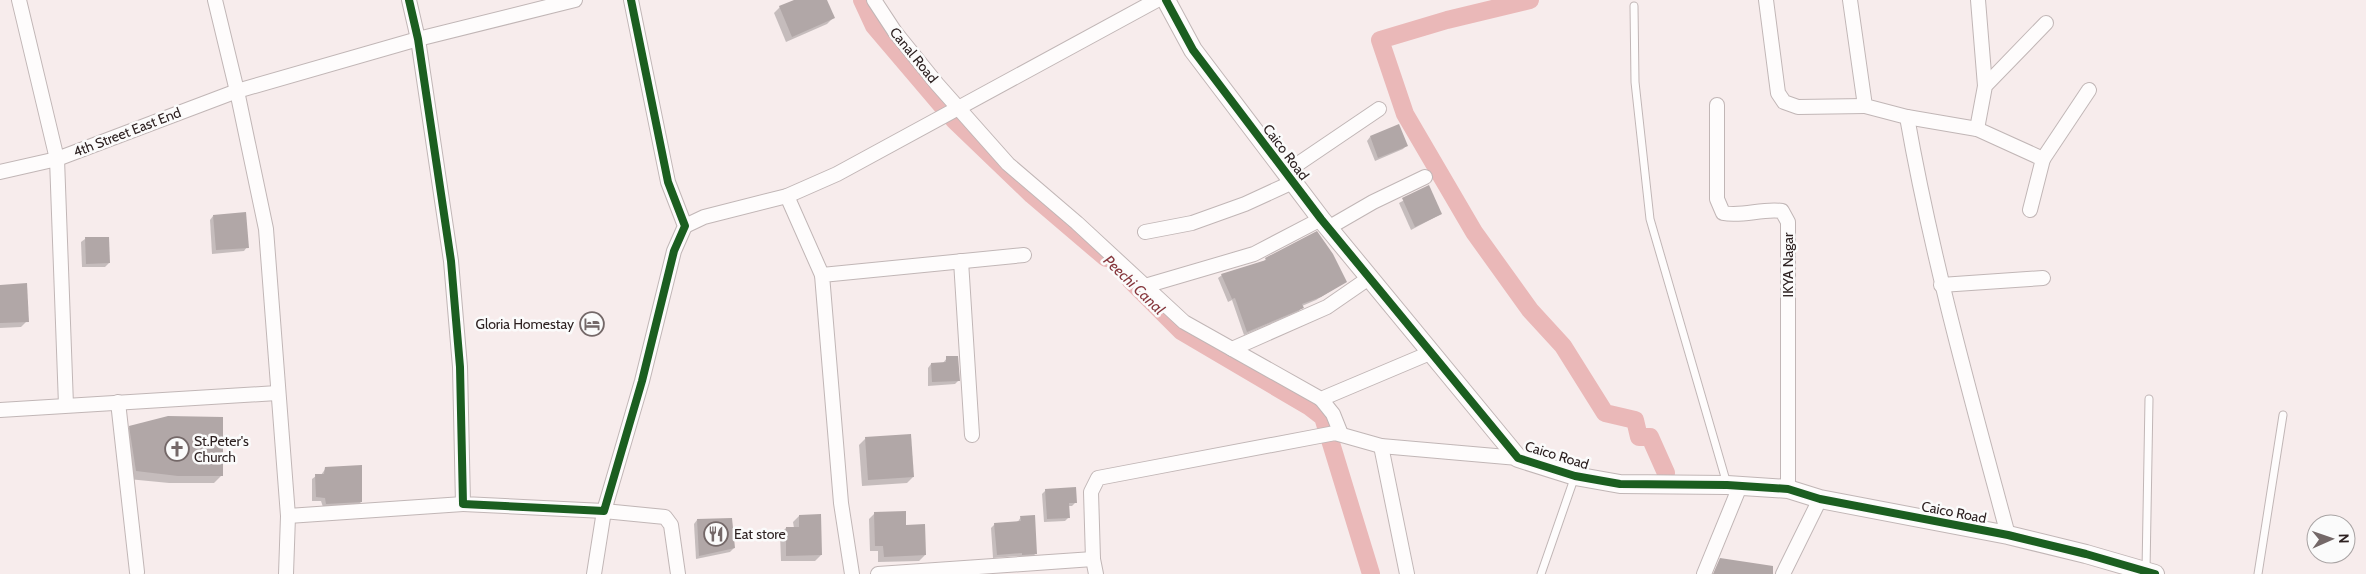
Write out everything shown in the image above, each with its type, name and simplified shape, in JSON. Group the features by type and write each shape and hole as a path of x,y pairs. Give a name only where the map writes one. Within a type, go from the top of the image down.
{"street":[{"name":"4th Street East End","path":"19,0 57,159 237,90 418,39 575,0"},
{"path":"214,0 237,90 266,229 277,393 288,516 286,574"},
{"path":"410,0 418,39 452,261 460,367 463,504"},
{"path":"631,0 668,182 685,226"},
{"name":"Canal Road","path":"874,0 895,32 956,109 1008,164 1077,223 1184,322 1321,399"},
{"path":"594,574 604,511 642,381 674,251 685,226 704,217 787,196 837,174 1157,0"},
{"name":"Caico Road","path":"1166,0 1193,50 1289,177 1430,353 1518,458 1575,476 1620,484 1733,485 1788,489 1820,499 2008,536 2086,554 2150,573"},
{"path":"1766,0 1778,93 1784,102 1798,107 1865,106 1907,117 1978,129 2043,159"},
{"path":"1850,0 1865,106"},
{"path":"1978,0 1985,86 1978,129"},
{"path":"1985,86 2046,23"},
{"path":"2030,210 2043,159 2089,90"},
{"name":"IKYA Nagar","path":"1717,105 1717,199 1723,213 1733,215 1775,210 1782,211 1788,222 1788,489"},
{"path":"1145,232 1192,223 1245,204 1289,177 1379,109"},
{"path":"1907,117 1919,185 1941,286 2008,536"},
{"path":"0,172 57,159 66,405"},
{"path":"1145,286 1254,254 1425,177"},
{"path":"787,196 822,275 841,503 852,574"},
{"path":"822,275 1024,255"},
{"path":"961,261 972,434"},
{"path":"1232,349 1327,307 1369,278"},
{"path":"1941,286 2043,278"},
{"path":"1338,434 1333,414 1321,399 1430,353"},
{"path":"0,410 277,393"},
{"path":"118,402 137,572"},
{"path":"1096,574 1093,559 1091,492 1098,478 1317,436 1338,434 1382,446 1518,458"},
{"path":"1382,446 1407,574"},
{"path":"1704,574 1733,485"},
{"path":"1783,574 1820,499"},
{"path":"288,516 463,504 604,511 665,517 671,525 678,574"},
{"path":"878,574 1093,559"}],"lane":[{"path":"1634,6 1635,82 1650,220 1733,485"},
{"path":"2149,399 2150,573"},
{"path":"2258,574 2283,415"},
{"path":"1541,574 1575,476"}],"building":[{"path":"794,0 827,0 835,18 792,37 779,6"},
{"path":"1399,124 1408,146 1378,158 1370,136"},
{"path":"1429,185 1442,214 1415,227 1402,198"},
{"path":"246,212 249,248 216,250 213,215"},
{"path":"1317,231 1333,254 1347,282 1321,297 1302,304 1304,308 1247,332 1235,298 1232,299 1221,274 1266,260 1265,258"},
{"path":"85,237 109,237 110,263 86,264"},
{"path":"27,283 29,322 0,323 0,285"},
{"path":"946,356 958,356 960,381 932,382 931,363 946,362"},
{"name":"St.Peter's Church","path":"168,416 223,417 223,476 178,476 136,471 129,426"},
{"path":"911,434 914,477 868,480 865,437"},
{"path":"362,465 362,502 326,504 325,498 316,497 315,474 324,474 325,467"},
{"path":"1076,487 1077,503 1069,503 1070,518 1047,519 1045,489"},
{"path":"906,511 906,525 925,524 926,555 884,557 883,546 875,546 874,512"},
{"path":"821,514 822,555 786,556 786,527 799,527 799,515"},
{"path":"1035,515 1037,554 997,555 994,523 1021,521 1020,516"},
{"name":"Eat store","path":"732,518 735,548 699,556 697,519"},
{"path":"1720,558 1773,566 1773,574 1713,574"}],"waterway":[{"name":"Peechi Canal","path":"862,0 874,26 954,120 1032,195 1106,258"},
{"path":"1530,0 1447,20 1380,40 1405,114 1474,232 1530,310 1563,346 1605,413 1635,420 1639,437 1650,437 1666,473"},
{"name":"Peechi Canal","path":"1130,280 1181,331 1310,407 1323,417 1371,574"}],"cycle path":[{"path":"409,0 418,39 451,261 460,367 463,504 604,511 642,381 674,251 685,226 668,182 631,0"},
{"path":"1166,0 1193,50 1321,219 1518,458 1575,476 1620,484 1727,485 1788,489 1820,499 2008,535 2086,554 2155,574"}],"place":[{"name":"Gloria Homestay","path":"592,324"},
{"name":"St.Peter's Church","path":"177,449"},
{"name":"Eat store","path":"716,534"}]}
